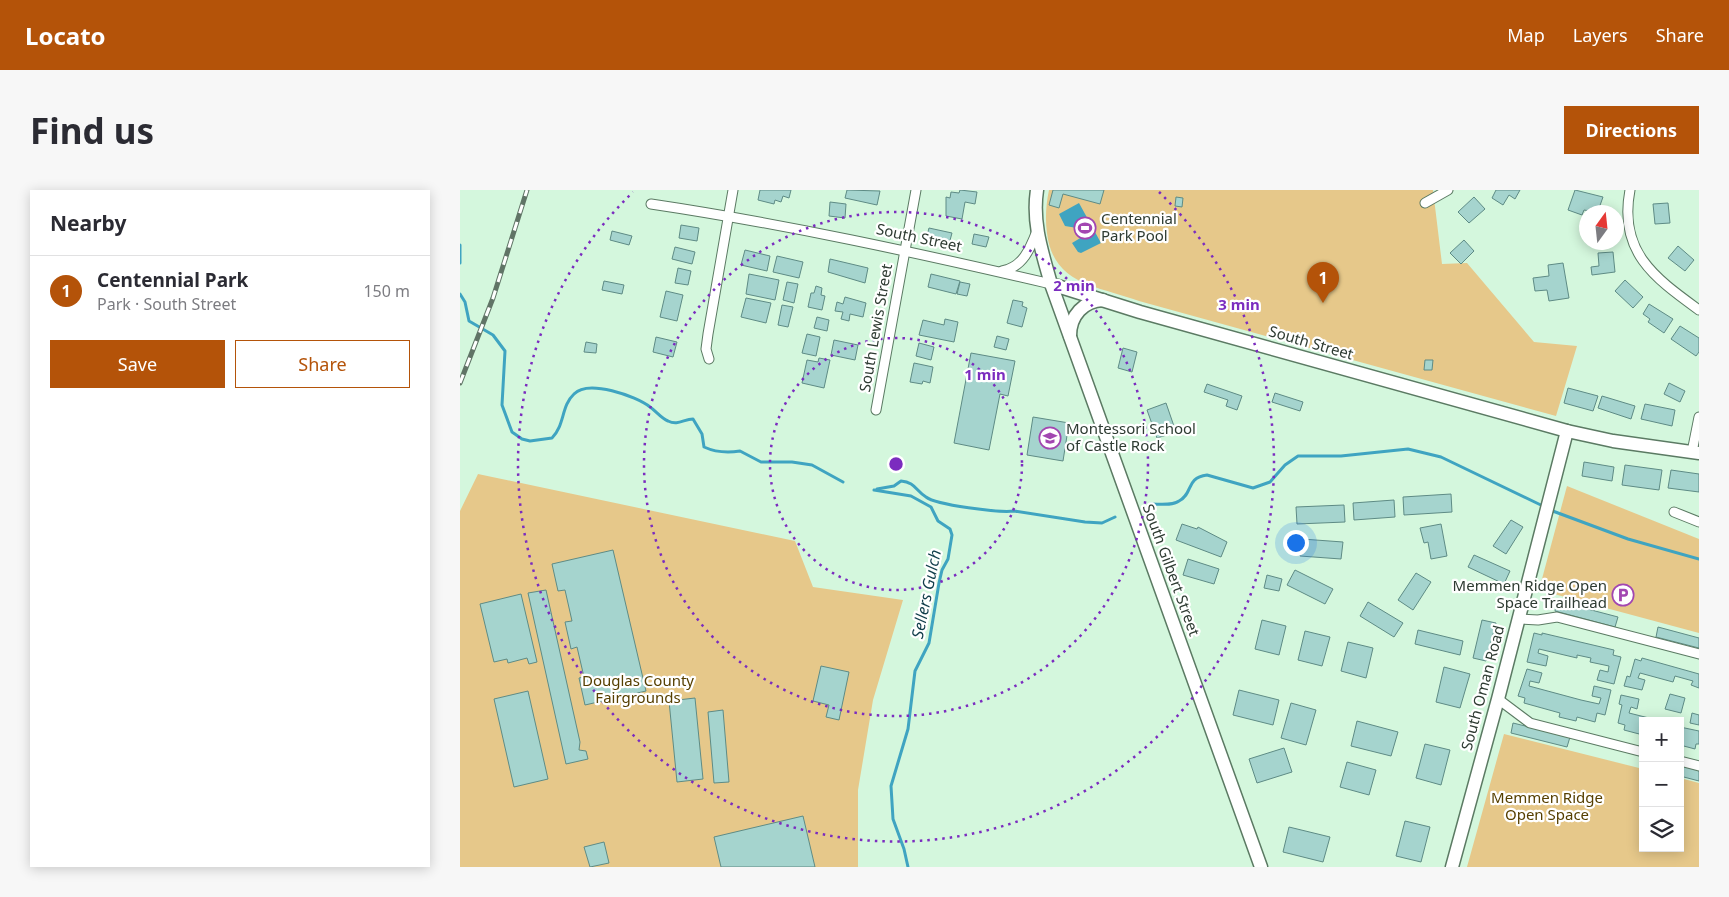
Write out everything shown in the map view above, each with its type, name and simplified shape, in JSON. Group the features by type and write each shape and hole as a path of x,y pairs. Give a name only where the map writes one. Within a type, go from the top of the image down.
{"street":[{"path":"709,360 707,342 732,190"},
{"name":"South Lewis Street","path":"876,410 916,190"},
{"name":"South Gilbert Street","path":"1037,190 1037,230 1051,284 1261,867"},
{"path":"1425,203 1448,190"},
{"path":"1630,190 1629,226 1632,241 1638,254 1661,282 1699,310"},
{"name":"South Street","path":"651,204 727,215 997,271 1051,284 1567,430 1613,441 1696,453"},
{"path":"997,271 1010,269 1020,262 1028,251 1037,230"},
{"path":"1071,340 1072,320 1079,310 1091,302 1103,300"},
{"path":"1696,453 1699,417"},
{"name":"South Oman Road","path":"1452,867 1498,699 1567,430"},
{"path":"1674,512 1699,522"},
{"path":"1519,619 1528,621 1557,618 1699,654"},
{"path":"1498,699 1530,723 1639,751"},
{"path":"1684,762 1699,766"}],"green space":[{"path":"1049,190 1433,190 1442,264 1467,263 1534,342 1577,346 1556,416 1093,287 1068,273 1058,263 1051,250 1046,222"},
{"name":"Douglas County Fairgrounds","path":"478,474 795,541 813,587 903,600 873,700 858,790 858,867 460,867 460,511"},
{"path":"1567,486 1699,539 1699,633 1539,590"},
{"name":"Memmen Ridge Open Space","path":"1504,734 1639,768 1639,852 1684,852 1684,779 1699,783 1699,867 1467,867"}],"water":[{"name":"Centennial Park Pool","path":"1079,203 1101,243 1081,253 1078,252 1072,243 1082,237 1077,228 1065,226 1059,214"}],"building":[{"path":"760,190 791,190 789,198 783,196 781,202 775,200 774,204 758,200"},
{"path":"847,190 880,191 877,205 845,198"},
{"path":"960,190 977,192 975,204 965,202 962,219 946,216 946,197 950,198 951,192 959,193"},
{"path":"1053,190 1104,190 1100,204 1063,194 1059,208 1049,205"},
{"path":"1496,190 1520,190 1515,199 1509,195 1503,205 1492,198"},
{"path":"1575,190 1603,197 1600,205 1579,205 1579,214 1568,210"},
{"path":"1176,197 1183,198 1182,207 1175,206"},
{"path":"1474,197 1485,209 1469,223 1458,212"},
{"path":"830,202 846,204 845,218 829,216"},
{"path":"1668,203 1670,223 1655,224 1653,204"},
{"path":"681,225 699,228 697,241 679,238"},
{"path":"929,228 952,233 949,244 926,239"},
{"path":"612,231 632,236 629,245 610,240"},
{"path":"974,234 989,237 986,247 972,244"},
{"path":"1464,240 1474,251 1461,264 1450,253"},
{"path":"1678,246 1694,260 1685,271 1668,258"},
{"path":"675,247 695,252 692,264 672,259"},
{"path":"745,250 770,256 767,271 741,265"},
{"path":"1613,252 1615,272 1592,275 1591,267 1599,266 1598,253"},
{"path":"777,256 803,262 799,278 773,272"},
{"path":"830,259 868,268 865,283 828,272"},
{"path":"1563,263 1569,298 1549,301 1547,290 1535,291 1533,278 1549,276 1548,265"},
{"path":"678,268 691,271 688,285 675,283"},
{"path":"749,274 779,280 775,300 746,294"},
{"path":"931,274 960,281 956,294 928,287"},
{"path":"1625,280 1643,297 1633,308 1615,291"},
{"path":"604,281 624,285 622,294 602,290"},
{"path":"787,282 798,284 794,303 783,300"},
{"path":"960,282 970,284 967,296 957,294"},
{"path":"816,286 822,288 821,295 825,296 822,310 808,307 811,293 814,293"},
{"path":"666,291 683,295 677,321 660,317"},
{"path":"845,297 866,303 863,317 850,314 849,321 841,319 843,312 835,311 837,302 843,304"},
{"path":"746,298 771,303 766,323 741,317"},
{"path":"1013,300 1023,302 1022,306 1027,308 1022,327 1007,323"},
{"path":"1649,304 1673,319 1664,333 1648,322 1650,319 1643,314"},
{"path":"782,305 793,307 788,327 778,325"},
{"path":"817,317 829,320 827,331 814,328"},
{"path":"945,319 958,322 954,342 919,335 923,320 944,325"},
{"path":"1680,326 1699,338 1699,352 1696,356 1671,339"},
{"path":"807,334 820,337 816,356 802,353"},
{"path":"997,336 1009,339 1006,350 994,347"},
{"path":"656,337 677,342 673,357 653,352"},
{"path":"834,340 858,345 855,360 831,355"},
{"path":"586,342 597,344 596,353 584,352"},
{"path":"919,343 934,347 931,360 916,356"},
{"path":"1123,348 1137,352 1132,372 1118,368"},
{"path":"971,353 1015,361 1008,396 1000,394 989,450 954,443"},
{"path":"819,358 830,360 824,388 802,383 807,360 818,362"},
{"path":"1425,360 1433,360 1432,370 1424,370"},
{"path":"914,363 933,367 930,383 923,381 922,384 910,382"},
{"path":"1669,383 1685,391 1680,402 1664,394"},
{"path":"1207,384 1242,396 1237,410 1226,406 1228,400 1204,392"},
{"path":"1568,388 1598,396 1593,411 1564,403"},
{"path":"1275,393 1303,402 1300,411 1272,402"},
{"path":"1602,396 1635,406 1631,419 1598,408"},
{"path":"1166,403 1176,432 1157,438 1147,410"},
{"path":"1645,404 1675,410 1672,426 1641,419"},
{"path":"1033,417 1069,423 1063,461 1027,455"},
{"path":"1584,462 1614,467 1612,481 1582,476"},
{"path":"1625,465 1662,470 1659,490 1622,485"},
{"path":"1671,470 1699,474 1699,492 1668,488"},
{"path":"1451,494 1452,512 1404,515 1403,497"},
{"path":"1394,500 1395,517 1354,520 1353,503"},
{"path":"1344,505 1345,522 1297,524 1296,507"},
{"path":"1511,520 1523,527 1506,554 1493,546"},
{"path":"1182,524 1197,529 1198,527 1227,542 1221,557 1176,540"},
{"path":"1441,524 1447,556 1431,559 1428,542 1424,543 1420,528"},
{"path":"1302,539 1343,542 1341,559 1300,556"},
{"path":"613,550 646,691 585,705 579,678 584,677 577,647 571,649 565,622 572,621 565,590 558,591 552,564"},
{"path":"1474,555 1510,571 1504,584 1468,567"},
{"path":"1188,559 1219,569 1214,584 1183,575"},
{"path":"1295,570 1333,589 1325,604 1287,585"},
{"path":"1416,573 1431,582 1413,610 1398,600"},
{"path":"1267,575 1282,579 1279,591 1264,588"},
{"path":"546,590 580,742 579,750 586,751 588,759 566,764 528,593"},
{"path":"521,594 537,662 529,664 527,658 508,663 507,659 494,662 480,604"},
{"path":"1557,601 1618,617 1615,627 1555,611"},
{"path":"1368,602 1403,623 1394,637 1360,616"},
{"path":"1262,620 1286,626 1279,655 1255,649"},
{"path":"1482,620 1496,623 1486,661 1473,658"},
{"path":"1658,627 1699,638 1699,648 1656,637"},
{"path":"1418,630 1463,641 1460,655 1415,644"},
{"path":"1305,631 1330,637 1322,666 1298,660"},
{"path":"1534,633 1542,635 1542,633 1614,650 1613,655 1621,657 1614,684 1597,680 1600,670 1608,672 1609,666 1590,662 1591,658 1577,655 1577,658 1539,649 1538,653 1548,656 1546,666 1527,662"},
{"path":"1348,642 1373,648 1366,678 1341,671"},
{"path":"1642,658 1699,674 1699,688 1691,685 1693,681 1675,676 1673,682 1640,673 1638,678 1645,680 1642,690 1624,686 1627,676 1630,677 1635,659 1641,661"},
{"path":"821,666 849,672 839,720 826,717 829,705 813,701"},
{"path":"1444,667 1470,674 1460,708 1436,702"},
{"path":"1527,669 1542,673 1539,683 1530,681 1529,686 1581,700 1599,704 1601,698 1592,696 1594,686 1611,690 1605,715 1597,713 1595,722 1577,717 1576,721 1559,717 1560,713 1524,703 1525,698 1518,696"},
{"path":"1239,690 1279,700 1273,725 1233,715"},
{"path":"528,691 548,779 514,787 494,699"},
{"path":"1670,694 1685,698 1681,713 1665,709"},
{"path":"1621,695 1639,699 1637,709 1631,707 1629,713 1645,717 1639,717 1639,734 1624,730 1625,725 1618,723 1622,705 1619,704"},
{"path":"695,698 703,779 677,782 669,701"},
{"path":"1291,703 1316,710 1306,745 1281,738"},
{"path":"723,710 729,782 714,783 708,712"},
{"path":"1692,713 1699,715 1699,725 1690,723"},
{"path":"1357,721 1398,732 1391,756 1351,746"},
{"path":"1513,723 1570,737 1567,747 1511,733"},
{"path":"1684,728 1699,731 1699,744 1696,744 1695,749 1684,746"},
{"path":"1425,744 1450,750 1441,785 1416,778"},
{"path":"1284,748 1292,772 1257,783 1249,759"},
{"path":"1347,762 1376,770 1369,795 1340,787"},
{"path":"1684,766 1699,770 1699,781 1684,777"},
{"path":"803,816 815,867 721,867 714,837"},
{"path":"1405,821 1430,827 1421,862 1396,856"},
{"path":"1289,827 1330,837 1323,862 1283,852"},
{"path":"604,842 609,863 590,867 584,847"}],"waterway":[{"name":"Sellers Gulch","path":"460,245 460,263"},
{"name":"Sellers Gulch","path":"460,294 465,302 469,321 493,335 505,351 502,405 512,432 522,439 530,441 552,438 559,427 567,404 574,394 590,388 601,389 634,398 668,421 678,423 693,419 702,434 704,447 708,449 722,452 740,451 761,462 792,462 812,465 843,482"},
{"path":"1151,504 1176,503 1184,498 1195,479 1207,475 1253,488 1270,482 1285,465 1298,456 1341,456 1408,449 1441,457 1545,507"},
{"path":"877,489 894,486 901,481 912,485 932,500 968,508 1014,511 1085,522 1102,523 1115,517"},
{"name":"Sellers Gulch","path":"874,490 911,496 931,507 938,521 950,529 952,535 948,559 942,570 939,583 929,643 915,671 908,729 891,786 893,819 904,849 908,867"},
{"path":"1550,510 1628,539 1699,559"}],"railway":[{"path":"460,383 493,298 527,190"}],"place":[{"name":"Centennial Park Pool","path":"1085,228"},
{"name":"Centennial Park","path":"1323,303"},
{"name":"Montessori School of Castle Rock","path":"1050,438"},
{"name":"Memmen Ridge Open Space Trailhead","path":"1623,595"}]}
